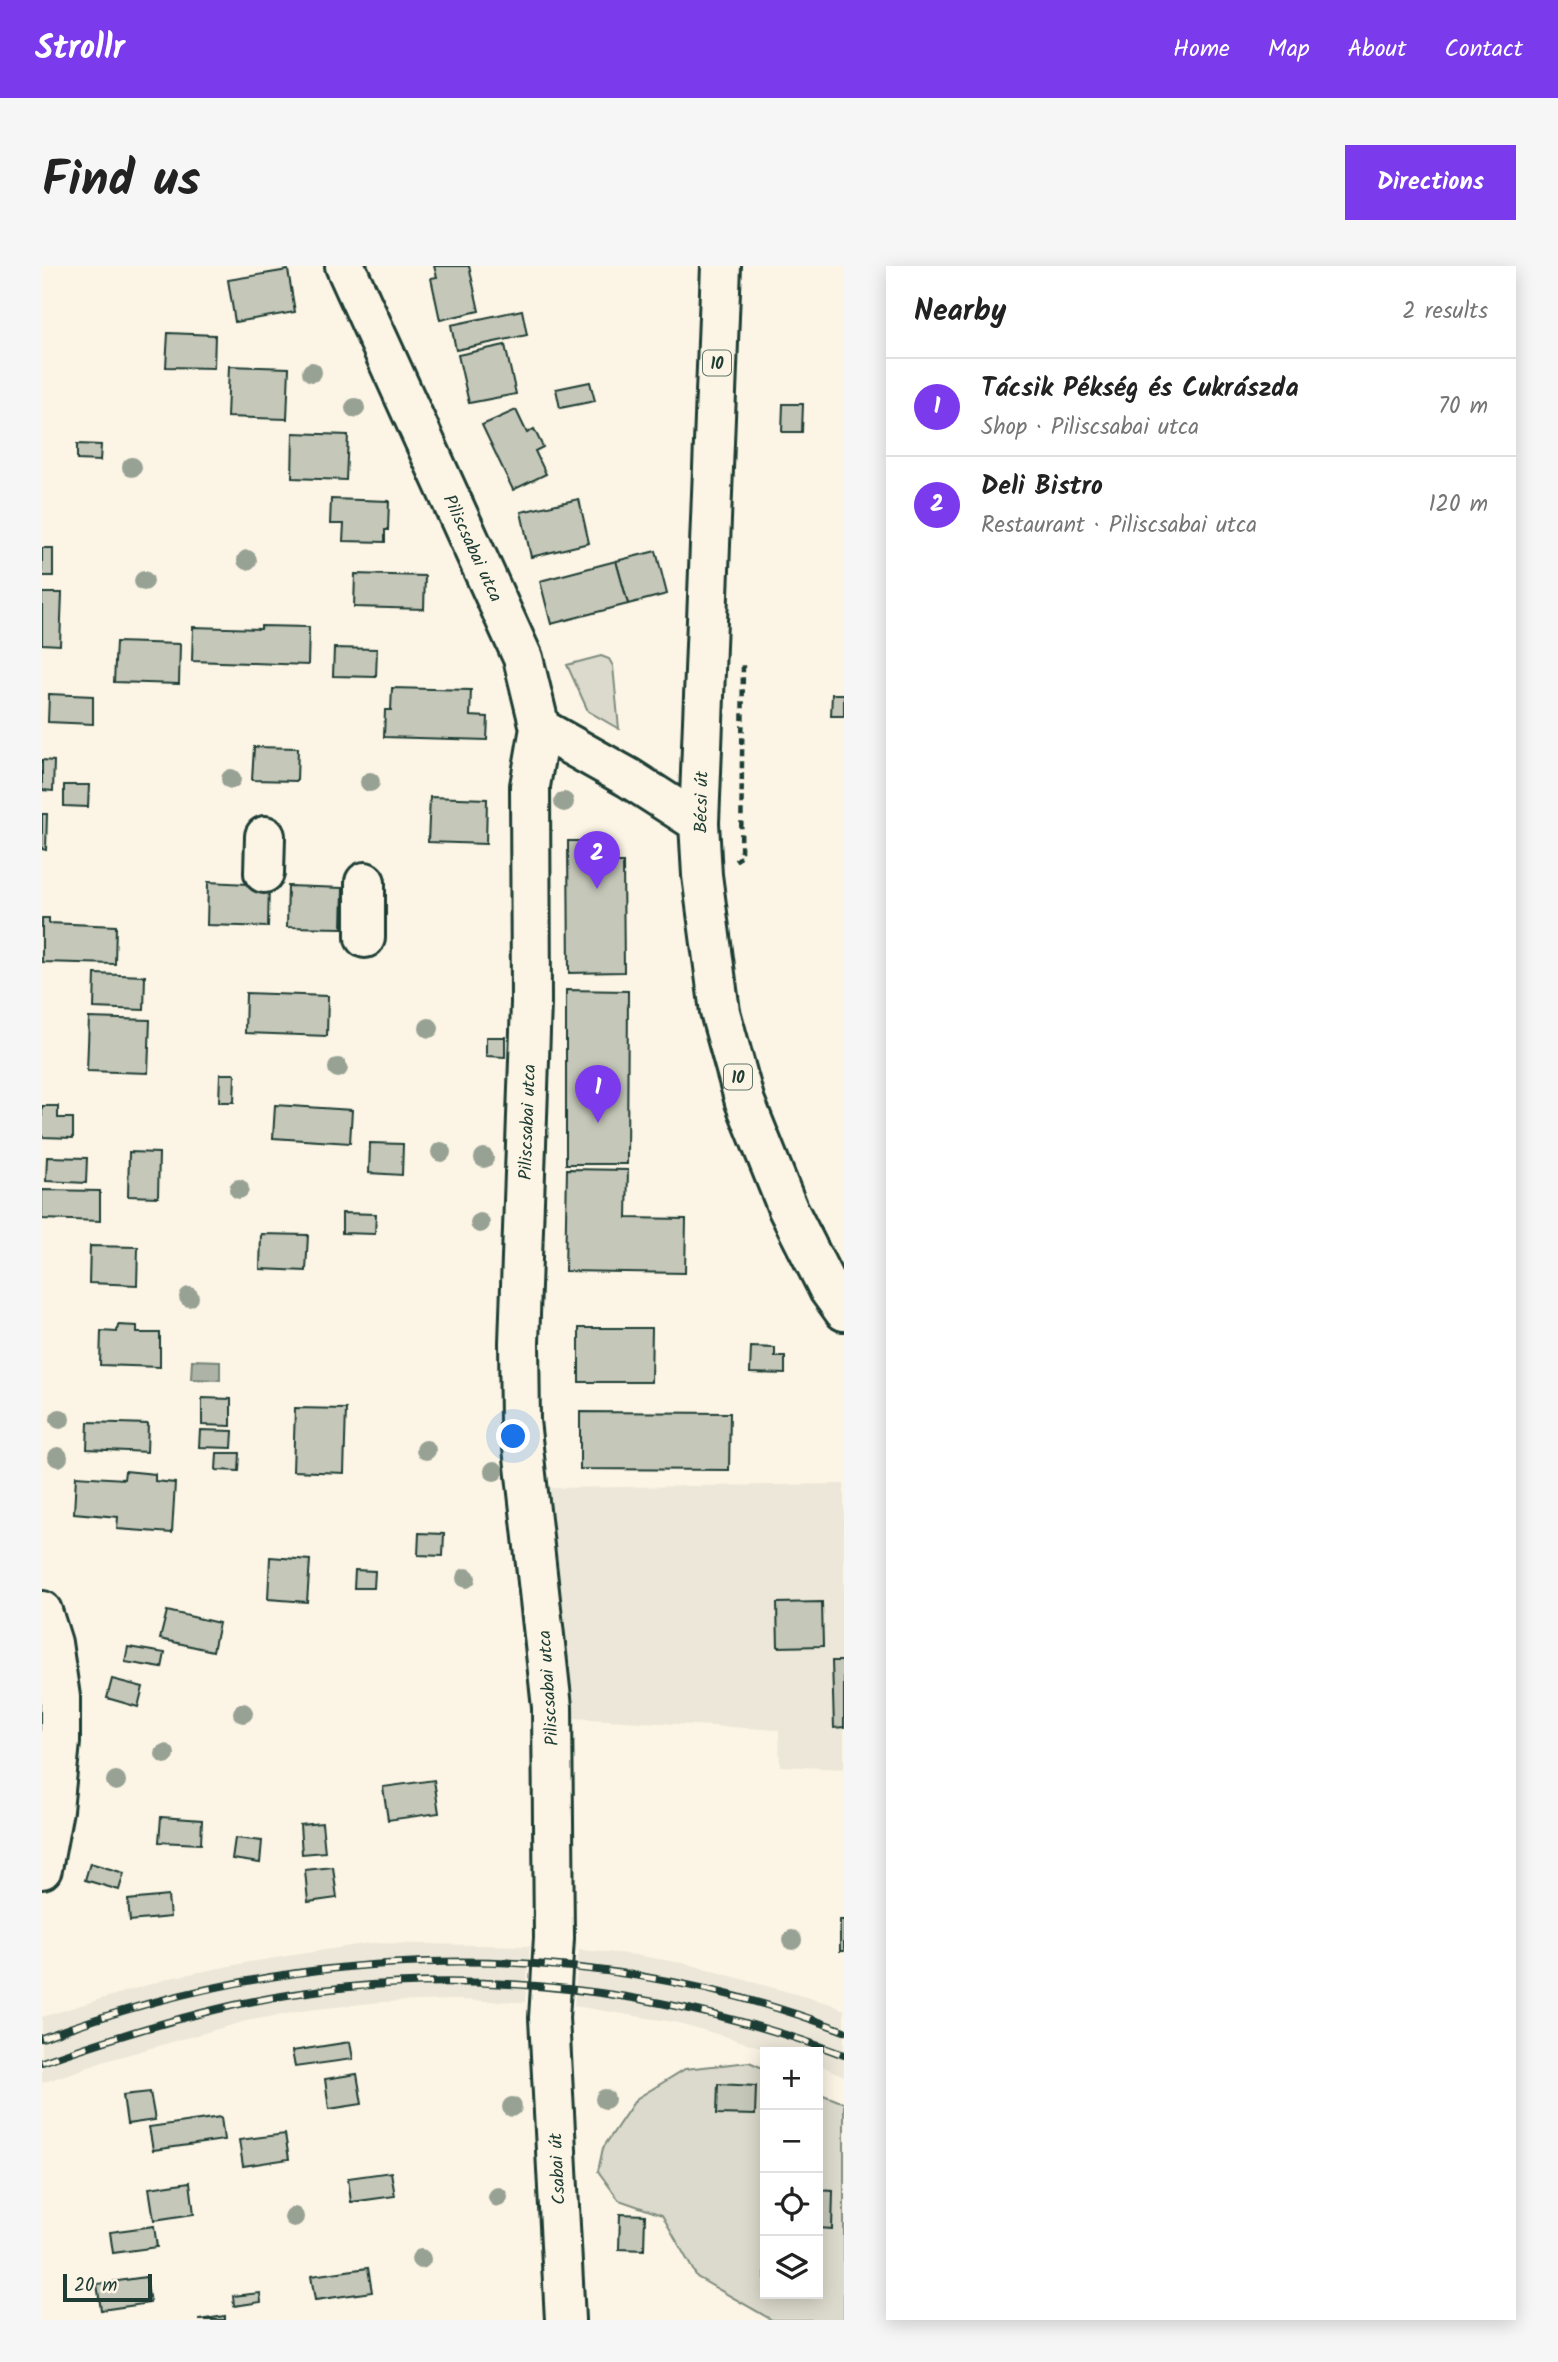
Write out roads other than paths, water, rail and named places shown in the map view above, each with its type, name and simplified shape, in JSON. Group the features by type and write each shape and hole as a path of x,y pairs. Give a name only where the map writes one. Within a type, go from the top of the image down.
{"street":[{"name":"Piliscsabai utca","path":"345,266 523,658 540,728 530,786 531,1003 519,1343 522,1449 552,1707 554,1938 550,2018"},
{"name":"Bécsi út","path":"721,266 699,823 702,875 720,1012 746,1102 788,1209 829,1290 844,1311"},
{"path":"540,728 629,778 699,823"},
{"path":"365,881 365,938"},
{"path":"42,1611 52,1643 60,1697 60,1742 53,1810 42,1869"},
{"name":"Csabai út","path":"550,2018 565,2320"}],"railway":[{"path":"42,2038 140,2006 239,1983 341,1968 443,1962 545,1965 646,1977 746,1999 844,2031"},
{"path":"42,2062 137,2031 235,2005 311,1992 388,1984 465,1982 620,1996 771,2030 844,2055"}],"place":[{"name":"Deli Bistro","path":"597,889"},
{"name":"Tácsik Pékség és Cukrászda","path":"598,1123"}]}
